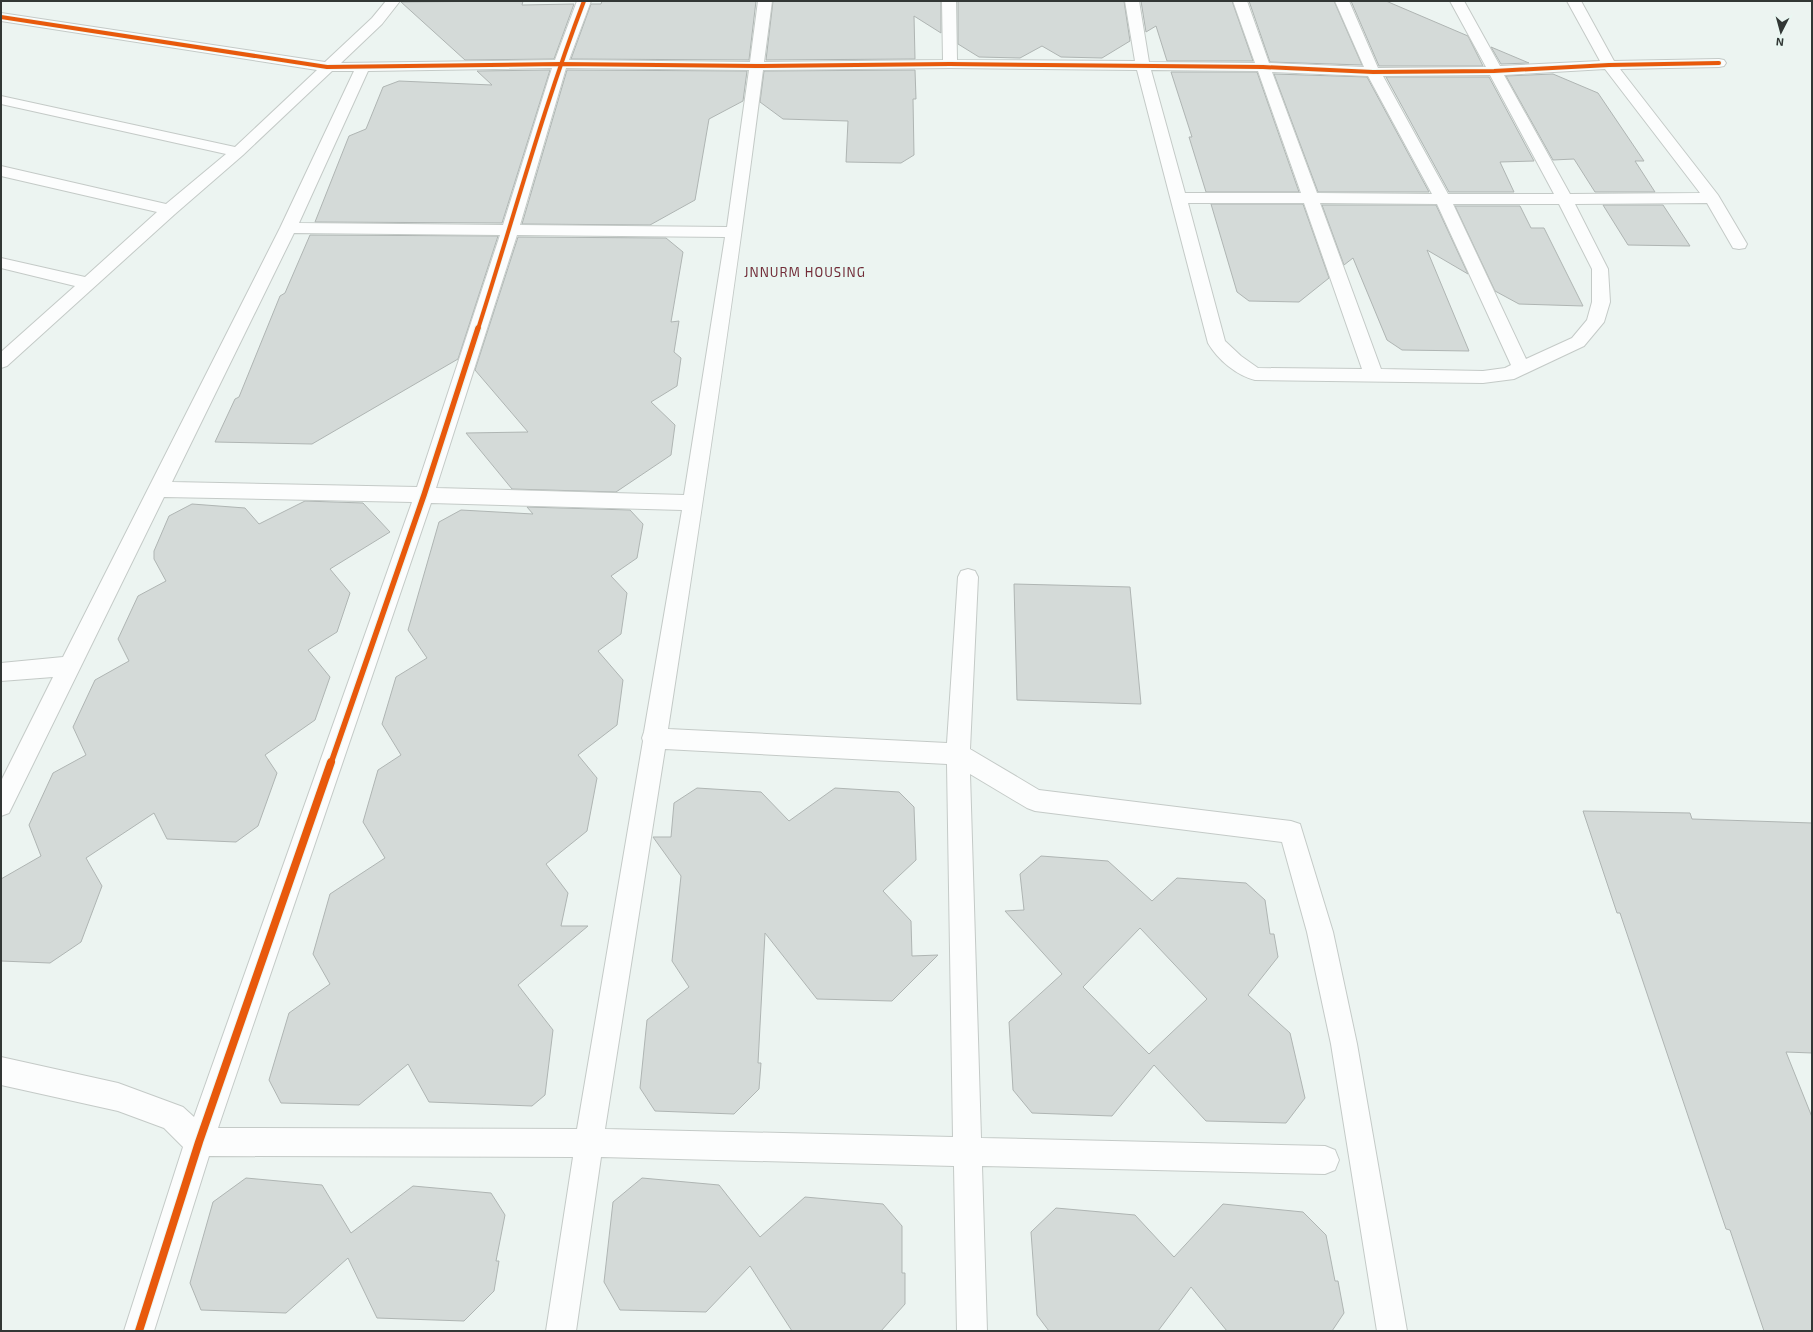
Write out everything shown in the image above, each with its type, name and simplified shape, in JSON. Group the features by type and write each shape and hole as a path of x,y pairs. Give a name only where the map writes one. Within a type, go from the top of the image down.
{"street":[{"path":"1,362 169,210 238,152 377,21 393,1"},
{"path":"139,1331 199,1142 424,495 510,230 560,64 584,1"},
{"path":"561,1331 653,738 693,504 734,232 765,1"},
{"path":"949,1 950,64"},
{"path":"1132,1 1143,66 1217,343 1226,355 1234,363 1255,374 1483,377 1508,374 1578,342 1595,322 1601,302 1600,269 1565,199 1457,1"},
{"path":"1240,1 1309,198 1374,376"},
{"path":"1342,1 1373,72 1442,198 1521,368"},
{"path":"1574,1 1609,65 1712,198 1739,244"},
{"path":"1,17 327,67 560,64 756,66 950,64 1263,67 1373,72 1494,71 1609,65 1719,63"},
{"path":"1,805 288,228 363,67"},
{"path":"1,100 238,152"},
{"path":"1,171 169,210"},
{"path":"1179,198 1712,198"},
{"path":"288,228 734,232"},
{"path":"1,263 88,282"},
{"path":"159,489 424,495 693,504"},
{"path":"968,576 958,754 972,1331"},
{"path":"1,672 71,666"},
{"path":"653,738 958,754 1035,800 1291,832 1320,932 1344,1044 1392,1331"},
{"path":"1,1071 118,1097 173,1117 199,1142 589,1143 1325,1160"}],"building":[{"path":"523,1 522,5 574,4 554,59 465,60 401,2"},
{"path":"602,1 756,1 749,60 571,59 591,4 601,4"},
{"path":"773,1 941,1 941,33 914,16 915,59 766,60"},
{"path":"958,1 1124,1 1130,41 1102,58 1061,57 1042,46 1020,58 979,57 958,44"},
{"path":"1141,1 1232,1 1253,61 1167,61 1156,26 1146,32"},
{"path":"1249,1 1334,1 1362,65 1270,62"},
{"path":"1351,1 1386,1 1468,36 1483,66 1379,66"},
{"path":"1491,47 1529,63 1501,64"},
{"path":"550,70 502,223 315,222 349,136 366,129 383,87 399,81 492,85 477,71"},
{"path":"567,70 747,71 743,101 709,119 695,200 650,225 522,224"},
{"path":"915,70 916,99 913,99 914,155 901,163 846,162 848,121 783,119 760,102 764,71"},
{"path":"1171,72 1257,72 1299,192 1206,192 1189,137 1192,137"},
{"path":"1274,74 1367,77 1429,192 1318,192"},
{"path":"1553,74 1598,93 1644,161 1635,161 1655,192 1595,192 1574,159 1553,160 1506,76"},
{"path":"1386,77 1489,77 1534,161 1500,162 1514,192 1449,192"},
{"path":"1211,204 1303,204 1329,278 1299,302 1249,301 1237,292"},
{"path":"1322,205 1436,205 1468,274 1427,250 1469,351 1402,350 1387,340 1353,258 1344,265"},
{"path":"1603,205 1663,205 1690,246 1628,245"},
{"path":"1455,206 1520,206 1531,228 1544,228 1583,306 1519,304 1495,291"},
{"path":"310,235 498,236 458,359 312,444 215,442 235,399 239,397 280,296 285,293"},
{"path":"518,237 666,238 683,252 671,322 679,321 674,352 681,358 677,386 651,402 675,425 671,455 616,492 512,489 466,433 528,432 475,370"},
{"path":"305,501 363,503 390,532 330,569 350,593 337,632 308,650 330,677 315,720 265,755 277,773 258,826 236,842 167,839 154,813 86,858 102,886 81,942 50,963 1,961 1,879 41,856 29,825 53,773 86,755 73,727 95,680 129,661 118,639 138,596 166,581 154,559 154,551 169,516 192,504 245,508 259,524"},
{"path":"527,507 630,510 643,524 637,558 611,576 627,593 621,634 598,651 623,680 617,725 578,755 597,778 587,831 546,864 568,893 561,926 588,926 518,985 553,1030 545,1095 532,1106 429,1102 408,1064 359,1105 281,1103 269,1080 289,1013 330,984 313,954 330,894 385,858 363,822 378,770 401,755 382,724 396,677 427,658 408,630 439,522 461,510 533,514"},
{"path":"1014,584 1130,587 1141,704 1017,700"},
{"path":"697,788 761,792 789,821 835,788 899,792 914,807 916,860 883,891 911,921 912,956 938,955 892,1001 817,999 765,933 758,1063 761,1063 759,1089 734,1114 655,1111 640,1088 647,1020 689,987 672,961 681,876 653,837 671,837 674,803"},
{"path":"1583,811 1690,813 1692,819 1812,823 1812,1053 1786,1052 1812,1117 1812,1331 1764,1331 1730,1230 1726,1229 1620,913 1617,913"},
{"path":"1041,856 1108,861 1152,901 1177,878 1246,883 1265,900 1270,934 1274,934 1278,957 1248,995 1290,1033 1305,1098 1286,1123 1206,1121 1154,1065 1112,1116 1032,1113 1013,1090 1009,1022 1062,974 1005,911 1024,910 1020,874","holes":["1140,928 1207,999 1149,1054 1083,987"]},
{"path":"246,1178 322,1185 351,1233 413,1186 491,1193 505,1215 496,1261 499,1261 494,1291 464,1321 377,1318 348,1258 286,1313 201,1310 190,1283 213,1202"},
{"path":"642,1178 719,1185 760,1237 805,1197 883,1204 902,1226 902,1273 905,1273 905,1304 881,1331 792,1331 750,1266 706,1312 620,1310 604,1282 613,1202"},
{"path":"1223,1204 1303,1212 1326,1235 1335,1281 1338,1281 1344,1313 1332,1331 1227,1331 1191,1287 1158,1331 1049,1331 1037,1315 1031,1232 1056,1208 1135,1215 1174,1257"}],"cycle path":[{"path":"139,1331 199,1142 424,495 510,230 560,64 584,1"},
{"path":"1,17 327,67 560,64 756,66 950,64 1263,67 1373,72 1494,71 1609,65 1719,63"}],"district":[{"name":"JNNURM HOUSING","path":"805,272"}]}
